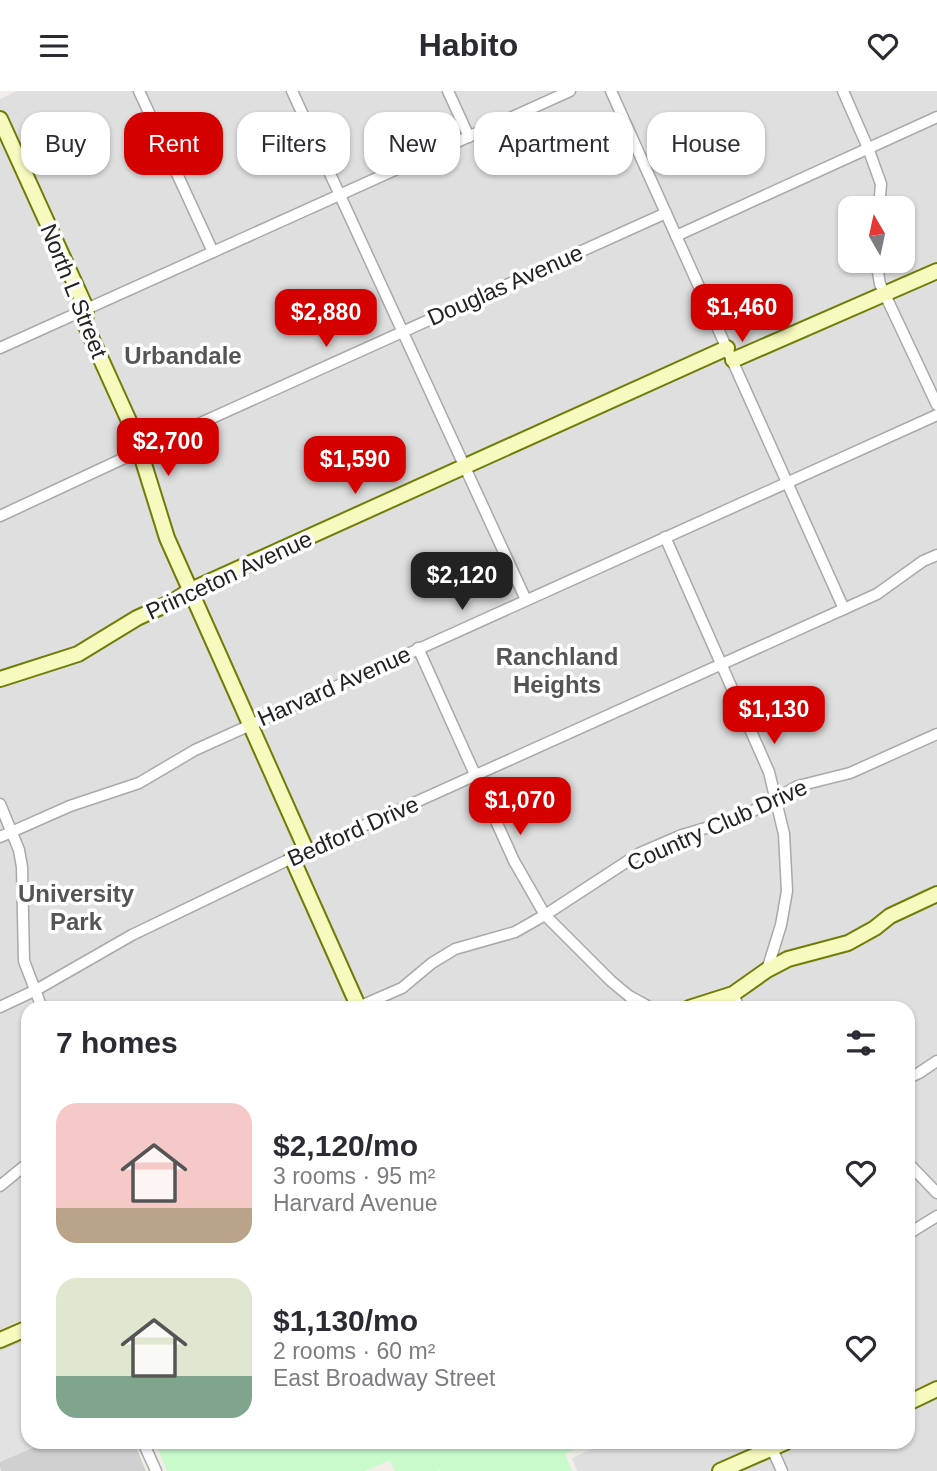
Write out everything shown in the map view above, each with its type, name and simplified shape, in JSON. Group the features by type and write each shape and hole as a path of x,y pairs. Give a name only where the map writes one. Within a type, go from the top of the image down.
{"street":[{"path":"139,91 213,252"},
{"path":"292,91 526,600"},
{"path":"448,91 469,137"},
{"path":"0,348 570,91"},
{"path":"611,91 844,609"},
{"path":"843,91 869,148 881,184 880,196"},
{"path":"676,236 937,117"},
{"name":"North L Street","path":"0,119 86,308 85,324 141,450 167,538 307,852"},
{"name":"Douglas Avenue","path":"0,516 666,213"},
{"name":"Princeton Avenue","path":"0,679 78,653 136,618 191,590 464,466 730,354 937,271"},
{"path":"878,273 880,284 937,405"},
{"name":"Harvard Avenue","path":"0,837 70,806 139,783 195,750 251,724 937,415"},
{"path":"665,537 769,772 784,834 787,891 767,970"},
{"name":"Bedford Drive","path":"0,1007 36,990 132,935 292,858 877,594 923,561 937,555"},
{"path":"418,648 514,861 545,915 611,981 638,1001"},
{"name":"Country Club Drive","path":"373,1001 402,988 432,963 456,949 515,932 640,853 682,835 740,818 798,786 850,773 937,734"},
{"path":"0,804 19,850 22,867 24,961 40,1001"},
{"path":"292,858 355,1001"},
{"path":"736,1001 767,970 788,960 848,943 890,916 937,894"},
{"path":"915,1074 937,1062"},
{"path":"0,1186 21,1169"},
{"path":"915,1170 937,1193"},
{"path":"915,1230 937,1216"},
{"path":"0,1340 21,1331"},
{"path":"915,1400 937,1389"},
{"path":"146,1449 156,1471"},
{"path":"720,1471 762,1449"},
{"path":"772,1449 782,1471"}],"shaded area":[{"path":"17,91 937,91 937,1471 577,1471 572,1458 592,1449 915,1449 915,1001 21,1001 21,1320 0,1330 0,99"},
{"path":"21,1340 21,1449 137,1449 146,1471 1,1471 0,1349"},
{"path":"21,1342 21,1449 30,1449 0,1462 0,1351"}],"green space":[{"path":"158,1449 575,1449 565,1454 572,1471 395,1471 390,1460 365,1471 167,1471"}],"district":[{"name":"Urbandale","path":"183,355"},
{"name":"Ranchland Heights","path":"557,670"},
{"name":"University Park","path":"76,907"}]}
